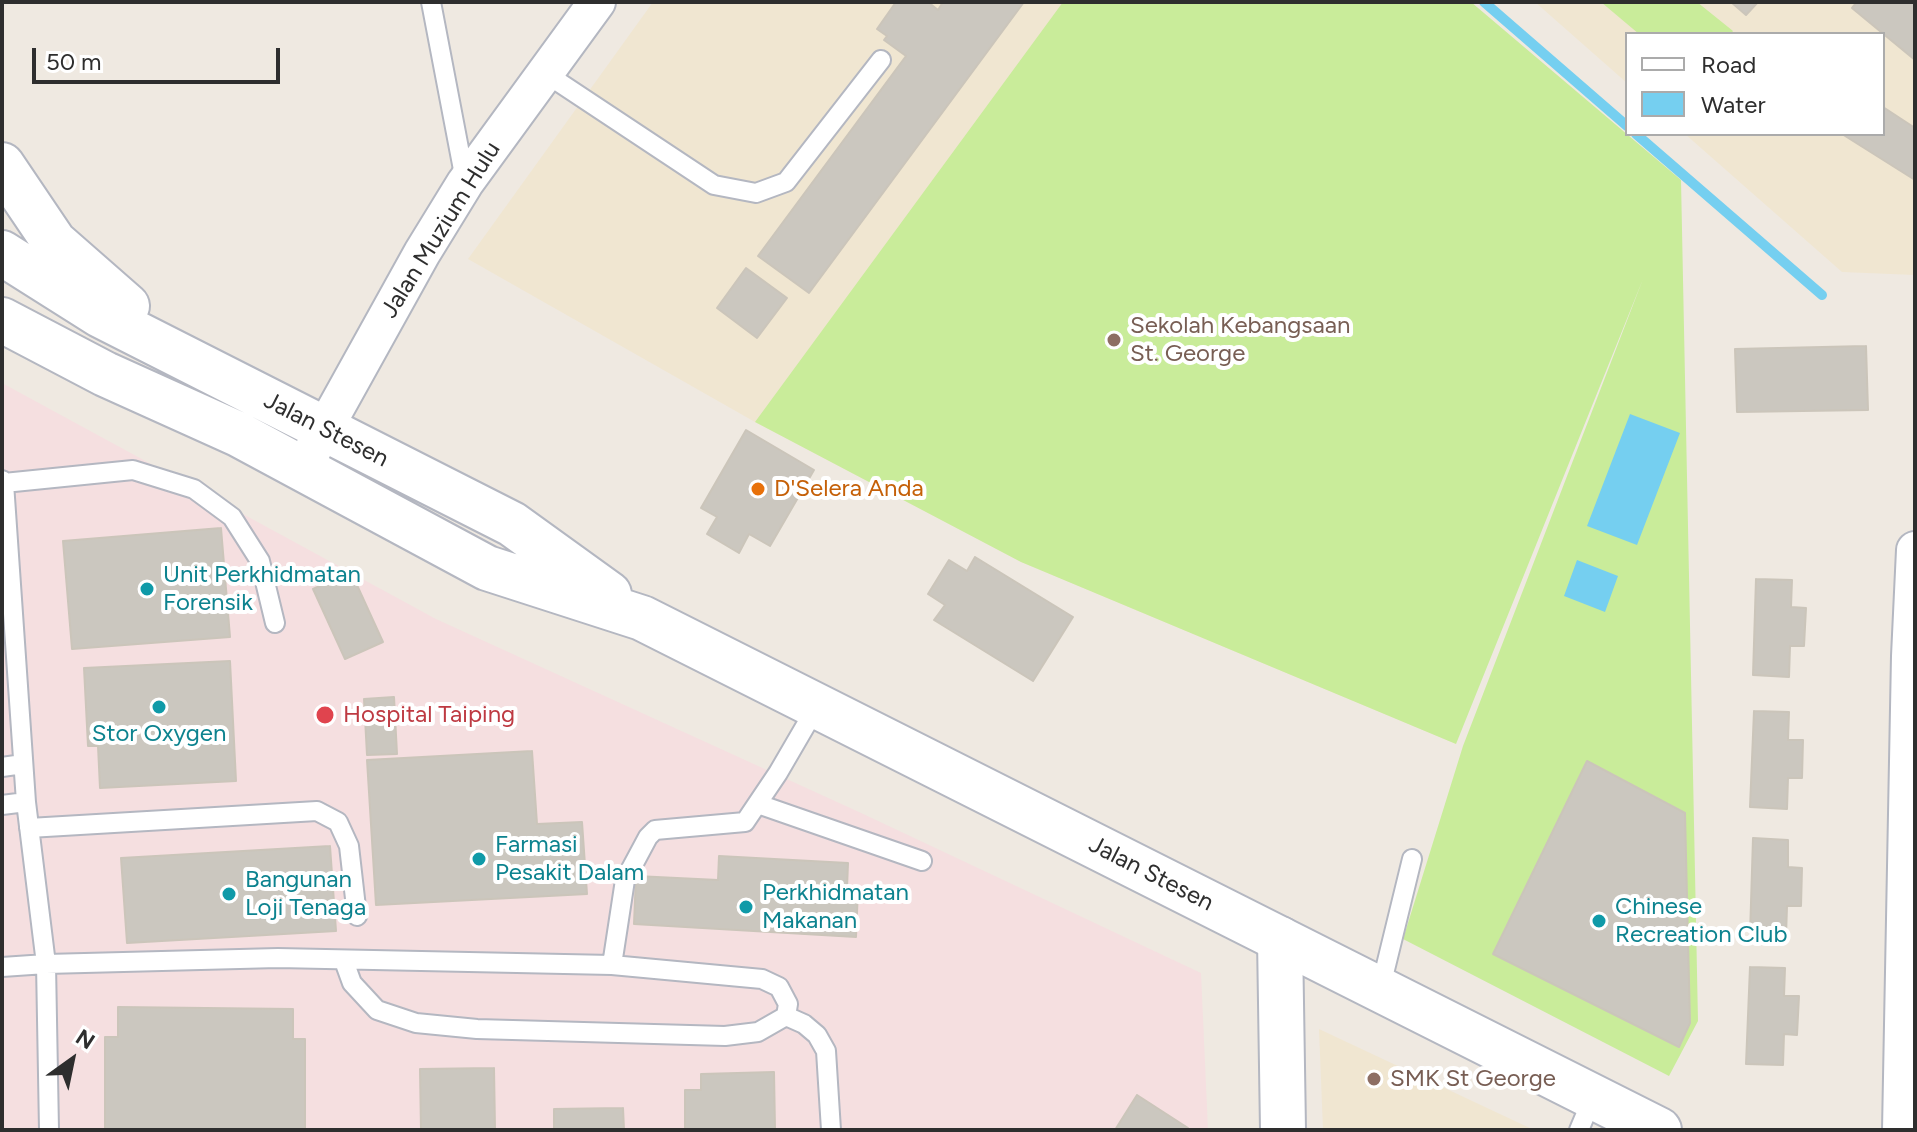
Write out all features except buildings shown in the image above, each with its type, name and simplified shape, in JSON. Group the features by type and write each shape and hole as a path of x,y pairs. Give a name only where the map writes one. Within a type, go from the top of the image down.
{"main road":[{"path":"2,165 54,242 190,359"},
{"name":"Jalan Stesen","path":"2,253 100,315 512,524 642,618"},
{"path":"2,302 89,343 143,373 238,434"},
{"name":"Jalan Stesen","path":"2,320 105,374 238,434 487,568 642,618 1380,990 1586,1113 1659,1130"},
{"path":"1280,939 1283,1130"}],"street":[{"name":"Jalan Muzium Hulu","path":"303,468 422,253 465,183 597,2"},
{"path":"1901,1130 1915,550"}],"lane":[{"path":"431,2 465,183"},
{"path":"545,73 714,185 756,193 786,182 881,60"},
{"path":"49,1130 46,964 26,802 3,481 133,470 194,489 232,517 260,561 275,623"},
{"path":"612,965 625,880 648,837 655,830 745,822 817,706"},
{"path":"2,767 23,764"},
{"path":"2,805 26,802"},
{"path":"758,804 922,861"},
{"path":"29,828 317,811 338,822 349,846 357,916"},
{"path":"1380,990 1412,859"},
{"path":"2,967 278,958 612,965 762,979 779,987 788,1004 786,1016"},
{"path":"344,961 352,983 377,1010 416,1023 477,1029 725,1036 758,1032 786,1016"},
{"path":"786,1016 804,1024 817,1035 826,1051 831,1130"}],"shaded area":[{"name":"Sekolah Kebangsaan St. George","path":"653,2 1471,2 1456,744 1021,562 755,422 468,259"},
{"path":"1535,2 1915,2 1915,275 1842,272 1687,136 1885,136 1885,32 1625,32 1625,81"},
{"name":"Hospital Taiping","path":"2,383 436,619 859,812 1201,973 1208,1130 2,1130"},
{"name":"SMK St George","path":"1319,1029 1534,1130 1323,1130"}],"green space":[{"name":"Sekolah Kebangsaan St. George","path":"1063,2 1471,2 1625,133 1625,136 1629,136 1681,180 1698,1021 1669,1076 1403,939 1463,746 1643,279 1456,744 1021,562 755,422"},
{"path":"1601,2 1697,2 1733,31 1732,32 1637,32"}],"water":[{"path":"1630,414 1680,433 1637,545 1587,526"},
{"path":"1577,560 1618,576 1605,612 1564,596"}],"waterway":[{"path":"1484,2 1625,124"},
{"path":"1638,136 1822,295"}],"place":[{"name":"Sekolah Kebangsaan St. George","path":"1114,340"},
{"name":"D'Selera Anda","path":"758,489"},
{"name":"Unit Perkhidmatan Forensik","path":"147,589"},
{"name":"Stor Oxygen","path":"159,707"},
{"name":"Hospital Taiping","path":"325,715"},
{"name":"Farmasi Pesakit Dalam","path":"479,859"},
{"name":"Bangunan Loji Tenaga","path":"229,894"},
{"name":"Perkhidmatan Makanan","path":"746,907"},
{"name":"Chinese Recreation Club","path":"1599,921"},
{"name":"SMK St George","path":"1374,1079"}]}
